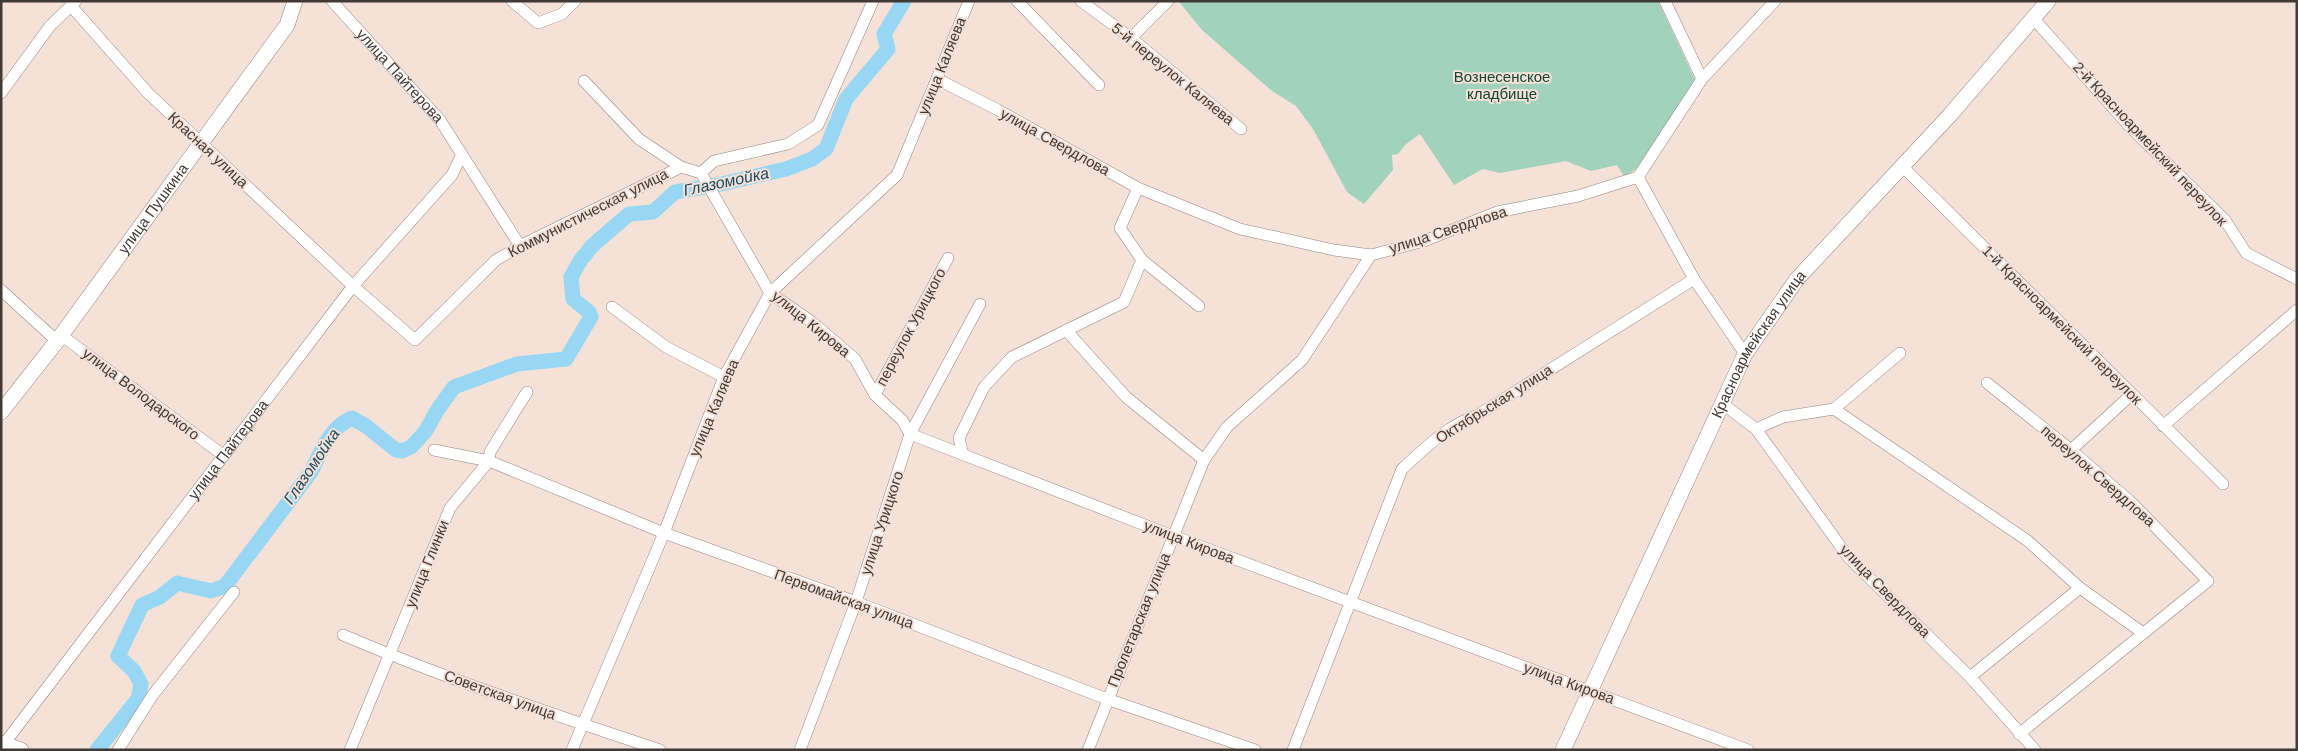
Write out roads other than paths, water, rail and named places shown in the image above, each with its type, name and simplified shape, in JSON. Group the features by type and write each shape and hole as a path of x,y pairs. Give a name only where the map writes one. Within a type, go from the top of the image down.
{"main road":[{"name":"улица Пушкина","path":"1,412 57,341 202,144 287,25 295,1"},
{"name":"Красноармейская улица","path":"1563,750 1745,354 1797,279 1950,115 2048,1"},
{"path":"2,746 21,750"}],"street":[{"name":"улица Пайтерова","path":"332,1 440,120 461,156 520,246"},
{"path":"512,1 538,23 562,14 576,1"},
{"path":"701,172 714,161 788,144 818,125 873,1"},
{"name":"улица Каляева","path":"572,750 664,533 724,377 770,293 897,175 969,1"},
{"path":"1017,1 1100,85"},
{"name":"5-й переулок Каляева","path":"1081,1 1131,38 1241,128"},
{"path":"1131,38 1168,1"},
{"path":"1665,1 1702,79"},
{"path":"1745,354 1694,279 1638,177 1702,79 1775,1"},
{"name":"Красная улица","path":"74,4 148,94 353,286"},
{"path":"1,93 50,26 74,4"},
{"name":"2-й Красноармейский переулок","path":"2033,18 2131,128 2224,220 2246,253 2297,280"},
{"name":"улица Свердлова","path":"936,80 998,110 1138,188 1240,230 1334,250 1371,255 1424,241 1496,212 1578,196 1638,177"},
{"path":"584,81 639,139 680,167"},
{"name":"улица Пайтерова","path":"2,746 353,286 452,176 461,156"},
{"name":"1-й Красноармейский переулок","path":"1902,166 2162,426 2223,484"},
{"name":"Коммунистическая улица","path":"353,286 415,340 496,260 520,246 680,167 701,172"},
{"name":"улица Кирова","path":"701,172 770,293 812,322 855,359 875,395 902,420 910,434 1173,536 1748,750"},
{"path":"1138,188 1120,228 1142,260 1199,306"},
{"name":"Пролетарская улица","path":"1088,750 1204,460 1227,427 1302,360 1371,255"},
{"name":"переулок Урицкого","path":"875,395 948,258"},
{"path":"963,455 959,438 984,388 1012,357 1124,302 1142,260"},
{"name":"Октябрьская улица","path":"1293,750 1402,469 1434,440 1461,421 1478,415 1694,279"},
{"path":"1,290 57,341"},
{"name":"улица Урицкого","path":"800,750 856,602 910,434 980,304"},
{"path":"612,307 666,347 724,377"},
{"path":"2162,426 2297,310"},
{"path":"1066,330 1126,397 1204,460"},
{"name":"улица Володарского","path":"57,341 65,338 223,455"},
{"path":"1756,429 1784,417 1834,408 1900,353"},
{"name":"переулок Свердлова","path":"1987,383 2071,450 2133,504 2208,581 2019,734"},
{"name":"улица Глинки","path":"350,750 450,508 489,461 490,452 527,392"},
{"path":"2071,450 2131,395"},
{"name":"улица Свердлова","path":"1723,404 1756,429 1849,558 1970,677 2035,750"},
{"path":"1834,408 2028,541 2080,588 2143,633"},
{"name":"Первомайская улица","path":"434,450 489,461 664,533 856,602 1107,699 1255,750"},
{"path":"1970,677 2080,588"},
{"path":"118,750 152,696 234,592"},
{"name":"Советская улица","path":"343,635 389,655 583,725 660,750"}],"waterway":[{"name":"Глазомойка","path":"97,750 138,699 141,684 134,671 118,656 142,605 160,597 177,583 211,591 225,586 311,472 332,434 344,422 352,418 366,426 396,450 402,451 411,447 425,432 438,409 454,387 517,364 566,359 591,317 589,312 573,299 571,277 580,261 592,246 629,214 653,212 675,192 717,185 786,169 812,159 826,149 846,99 888,49 884,34 904,1"}],"park label":[{"name":"Вознесенское кладбище","path":"1502,86"}]}
